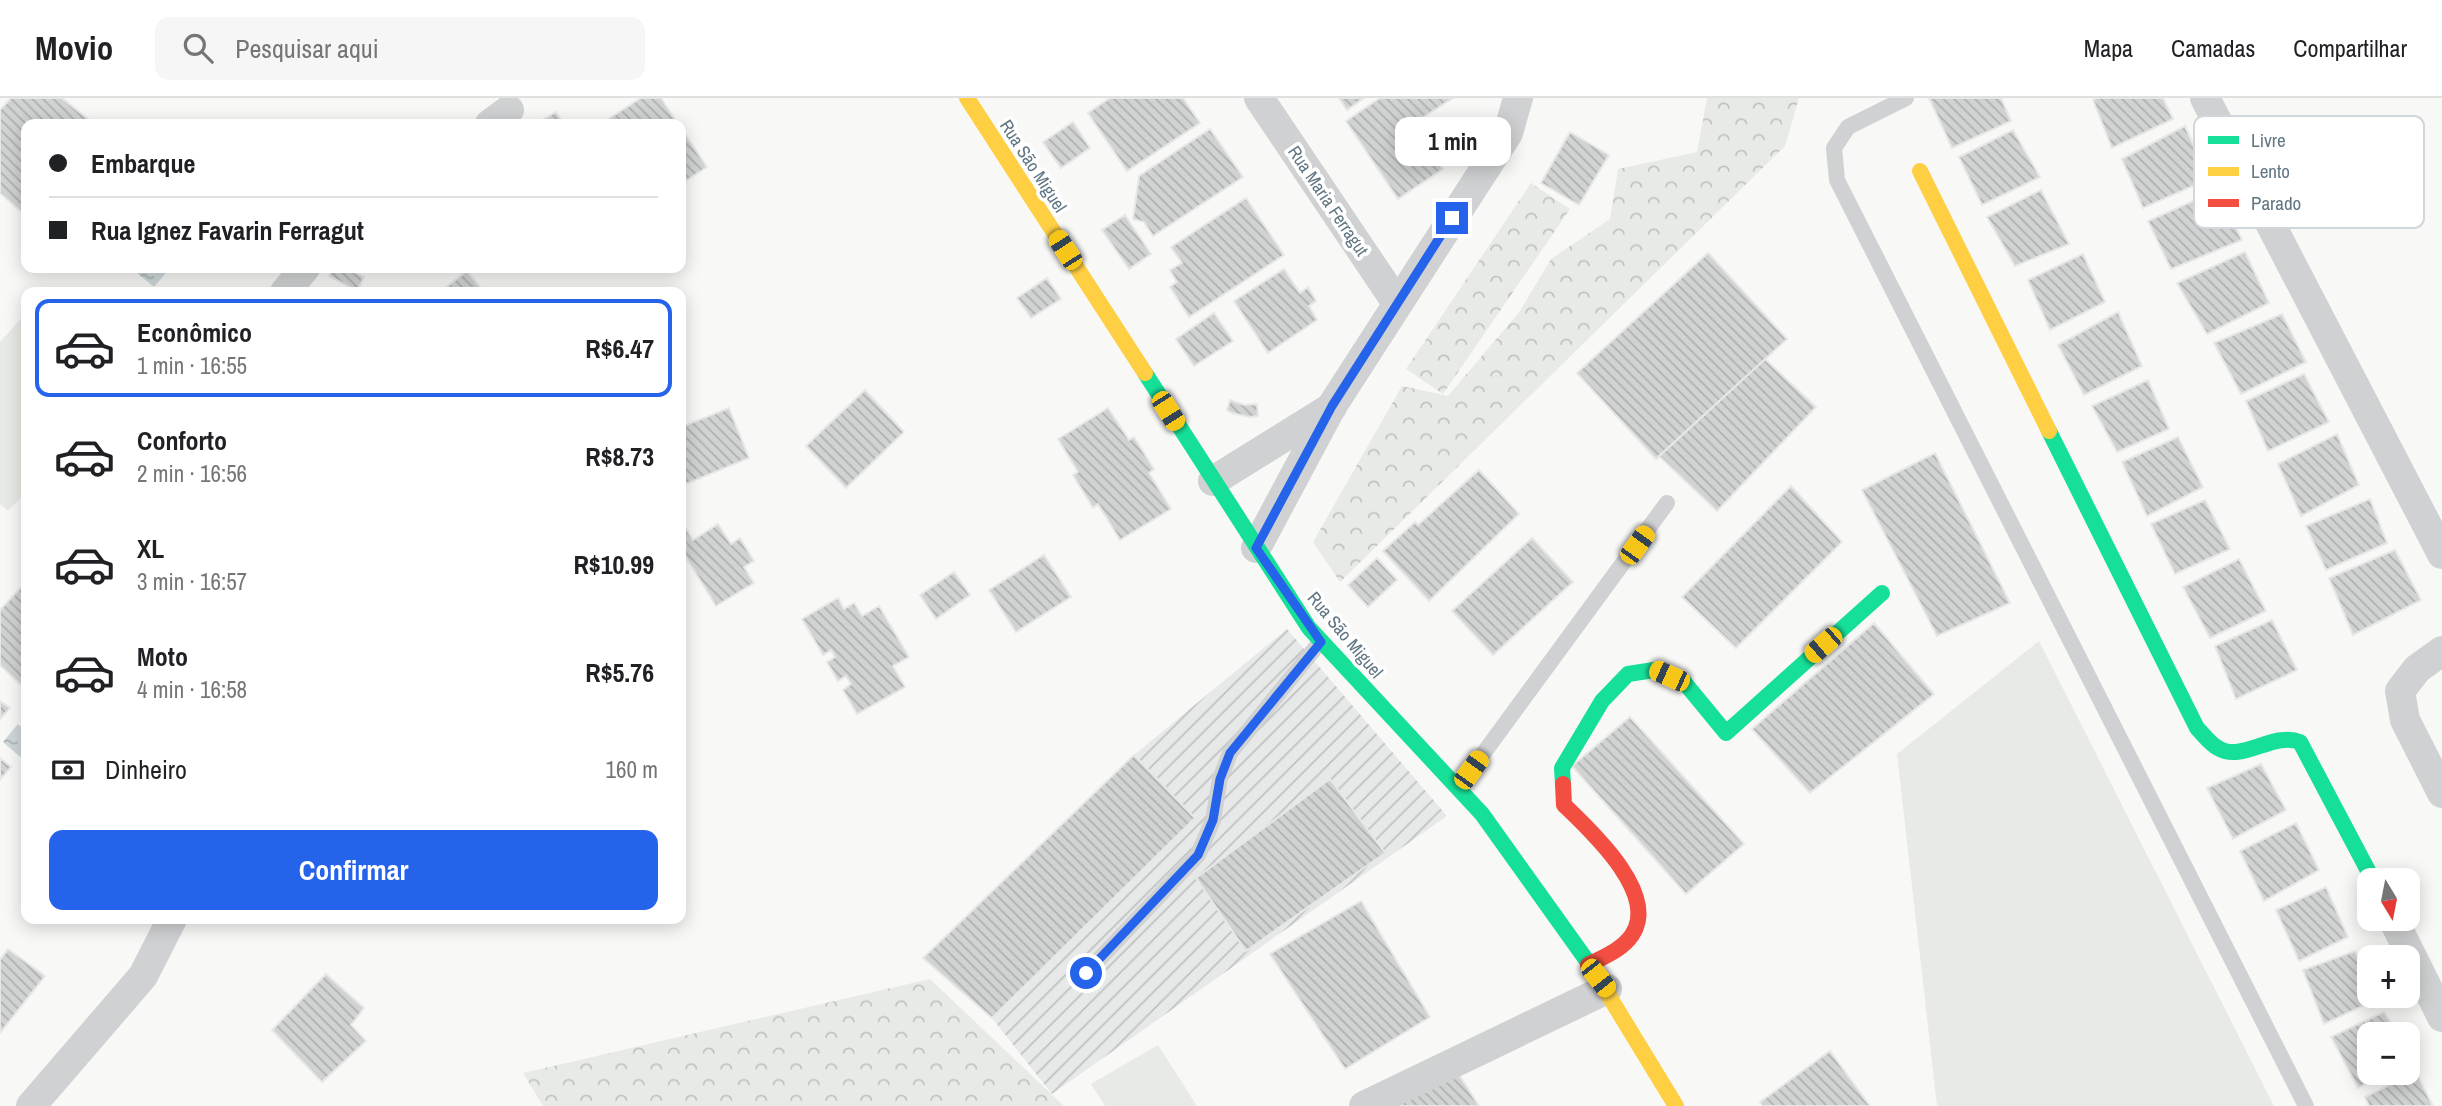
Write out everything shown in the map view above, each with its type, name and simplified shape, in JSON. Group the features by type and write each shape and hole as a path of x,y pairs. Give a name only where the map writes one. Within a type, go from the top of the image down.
{"street":[{"name":"Rua São Miguel","path":"967,98 1256,548 1321,642 1482,814 1607,989 1676,1106"},
{"name":"Rua Maria Ferragut","path":"1259,98 1397,303"},
{"path":"1256,548 1332,406 1508,133 1518,98"},
{"path":"2205,98 2214,116"},
{"path":"1920,170 2197,728 2217,748 2230,753 2288,737 2300,742 2312,760 2367,868"},
{"path":"2273,228 2442,554"},
{"path":"289,287 301,273"},
{"path":"1213,481 1332,406"},
{"path":"1588,965 1621,945 1635,930 1638,896 1605,844 1564,805 1562,768 1602,701 1628,674 1654,670 1684,682 1726,733 1882,593"},
{"path":"2442,651 2417,669 2400,691 2405,720 2442,793"},
{"path":"32,1106 143,976 169,924"},
{"path":"2399,931 2442,1017"},
{"path":"1364,1106 1607,989"}],"lane":[{"path":"1906,98 1848,127 1834,148 1837,180 2306,1106"},
{"path":"1458,788 1667,503"},
{"path":"1086,973 1198,855 1213,820 1220,779 1230,753 1321,642"}],"shaded area":[{"path":"1287,629 1447,816 1052,1094 992,1018 1195,818 1134,755"}],"green space":[{"path":"1707,98 1799,98 1785,146 1340,582 1313,542 1402,386 1448,396 1520,311 1551,259 1610,219 1618,169 1697,152"},
{"path":"1531,183 1570,209 1443,394 1406,369"},
{"path":"21,319 21,497 8,511 0,504 0,342"},
{"path":"2039,641 2274,1106 1937,1106 1897,754"},
{"path":"930,979 1064,1106 543,1106 523,1073"},
{"path":"1158,1045 1197,1106 1105,1106 1091,1084"}],"water":[{"path":"137,273 166,273 154,287"},
{"path":"18,724 21,727 21,758 3,742"}],"building":[{"path":"11,98 62,98 88,119 21,119 21,212 0,193 0,110"},
{"path":"641,98 661,98 675,119 609,119"},
{"path":"1110,98 1183,98 1200,123 1127,171 1088,113"},
{"path":"1339,98 1364,98 1347,110"},
{"path":"1380,98 1453,98 1413,124 1443,169 1398,199 1346,121"},
{"path":"1929,98 2001,98 2011,121 1952,148"},
{"path":"2163,98 2173,119 2112,148 2093,100"},
{"path":"556,112 561,119 544,119"},
{"path":"1073,122 1090,148 1061,168 1043,142"},
{"path":"2185,126 2194,146 2194,186 2143,208 2122,159"},
{"path":"1210,129 1243,177 1153,236 1144,222 1133,219 1139,176"},
{"path":"2013,130 2040,177 1982,205 1959,157"},
{"path":"1570,132 1609,155 1579,205 1541,183"},
{"path":"686,136 707,167 686,181"},
{"path":"2041,190 2069,244 2015,266 1987,217"},
{"path":"1246,198 1284,255 1189,317 1170,287 1177,282 1170,270 1182,263 1171,247"},
{"path":"2194,201 2194,228 2236,228 2242,240 2171,269 2148,221"},
{"path":"1125,215 1151,254 1129,269 1102,230"},
{"path":"2245,252 2269,303 2207,334 2177,283"},
{"path":"1708,253 1787,339 1656,459 1577,373"},
{"path":"2083,254 2105,302 2050,330 2028,280"},
{"path":"1284,269 1300,293 1308,287 1316,301 1309,306 1317,320 1268,353 1234,301"},
{"path":"330,273 356,273 364,277 359,287 350,287 329,276"},
{"path":"464,273 469,273 480,287 446,287"},
{"path":"1047,278 1061,299 1031,318 1017,298"},
{"path":"2118,312 2142,366 2084,395 2058,345"},
{"path":"1214,313 1233,341 1194,366 1176,339"},
{"path":"2282,314 2306,362 2241,394 2214,343"},
{"path":"1765,359 1816,407 1717,511 1659,456"},
{"path":"2304,374 2329,422 2268,451 2246,401"},
{"path":"2148,380 2169,429 2117,452 2092,406"},
{"path":"865,390 904,432 846,488 806,446"},
{"path":"1230,400 1244,405 1257,404 1258,416 1232,413 1227,410"},
{"path":"729,408 749,458 686,484 686,425"},
{"path":"1108,408 1129,440 1134,437 1154,469 1149,473 1171,509 1120,540 1098,504 1093,508 1073,475 1078,472 1058,439"},
{"path":"2337,434 2359,485 2301,516 2278,464"},
{"path":"2178,437 2203,487 2147,516 2122,462"},
{"path":"1935,453 2010,603 1937,636 1862,490"},
{"path":"1479,470 1519,514 1429,601 1383,551 1415,522 1418,525"},
{"path":"1791,486 1842,542 1736,648 1682,597"},
{"path":"2370,499 2387,543 2326,570 2306,526"},
{"path":"2205,500 2230,549 2175,574 2151,524"},
{"path":"718,524 731,544 740,538 754,561 744,567 754,583 716,606 686,557 686,529 693,540"},
{"path":"1532,538 1573,582 1493,655 1452,611"},
{"path":"2395,550 2421,600 2353,635 2329,578"},
{"path":"1044,555 1071,597 1016,632 989,590"},
{"path":"1377,558 1397,580 1368,607 1348,585"},
{"path":"2239,559 2266,611 2210,638 2183,587"},
{"path":"954,572 970,595 936,619 920,595"},
{"path":"21,587 21,685 0,665 0,610"},
{"path":"838,598 844,609 854,603 862,616 879,606 909,657 893,666 905,687 857,714 843,690 851,684 846,676 838,681 827,662 835,657 831,650 823,655 802,619"},
{"path":"2272,620 2297,670 2236,699 2215,646"},
{"path":"1874,623 1934,694 1810,793 1752,729"},
{"path":"0,701 10,708 0,719"},
{"path":"1630,717 1744,844 1686,894 1572,766"},
{"path":"1134,755 1195,818 992,1018 923,958"},
{"path":"0,758 11,767 0,780"},
{"path":"2261,764 2286,810 2233,839 2207,788"},
{"path":"1330,779 1385,853 1246,951 1196,878"},
{"path":"2296,823 2319,870 2264,901 2240,851"},
{"path":"2326,887 2348,937 2299,961 2276,910"},
{"path":"1361,901 1430,1017 1345,1069 1270,954"},
{"path":"8,949 45,976 0,1033 0,960"},
{"path":"2355,951 2358,1008 2324,1024 2303,970"},
{"path":"326,974 364,1008 351,1025 366,1041 322,1082 272,1030"},
{"path":"2384,1012 2390,1022 2363,1022"},
{"path":"2357,1025 2357,1085 2364,1085 2358,1088 2331,1037"},
{"path":"1830,1051 1870,1106 1763,1106 1760,1102"},
{"path":"1456,1070 1479,1106 1392,1106"},
{"path":"2420,1080 2433,1106 2369,1106 2365,1097 2389,1085 2420,1085"}],"traffic: fast":[{"path":"1145,373 1309,628 1482,814 1590,965"},
{"path":"2049,431 2197,728 2212,744 2227,752 2248,750 2280,740 2300,742 2367,868"},
{"path":"1563,784 1562,768 1602,701 1628,674 1654,670 1684,682 1726,733 1882,593"}],"traffic: slow":[{"path":"967,98 1145,373"},
{"path":"1920,171 2049,431"},
{"path":"1590,965 1676,1106"}],"traffic: jam":[{"path":"1563,784 1564,805 1590,830 1618,864 1630,882 1637,901 1638,919 1632,935 1618,949 1588,965"}],"route":[{"path":"1086,973 1198,855 1213,820 1220,779 1230,753 1321,642 1256,548 1304,464 1332,406 1452,218"}]}
